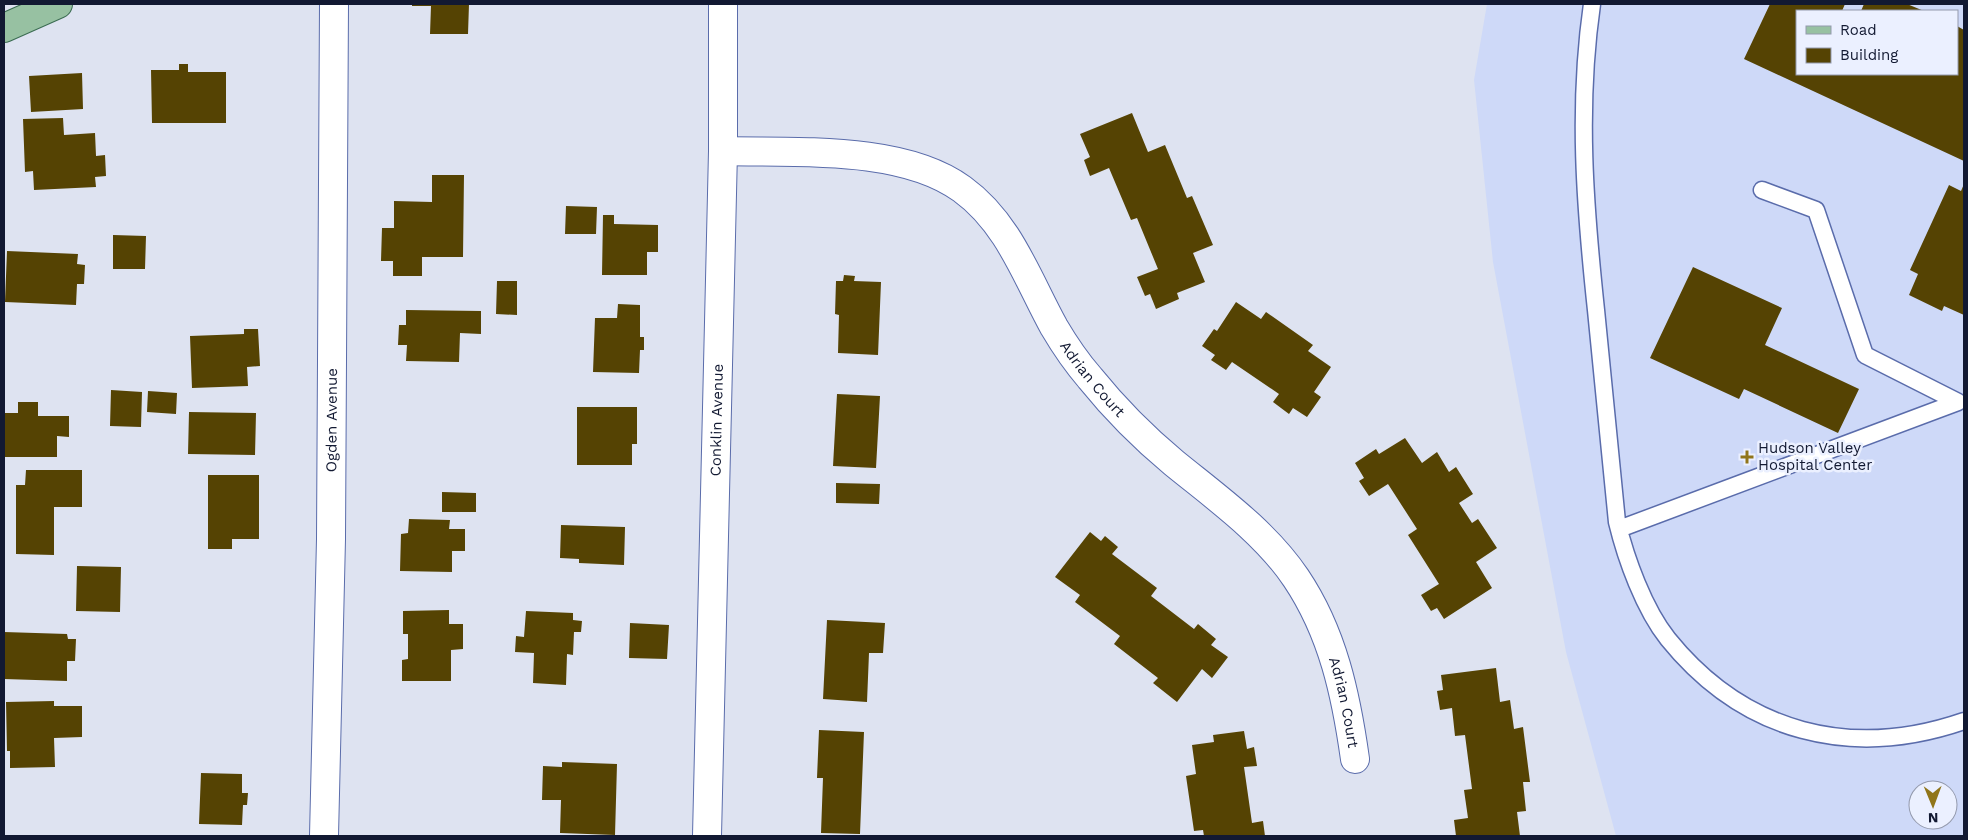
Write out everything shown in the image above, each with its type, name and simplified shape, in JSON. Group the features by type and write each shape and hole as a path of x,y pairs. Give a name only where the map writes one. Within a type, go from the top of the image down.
{"main road":[{"path":"4,28 58,4"}],"street":[{"name":"Ogden Avenue","path":"324,836 331,529 334,4"},
{"name":"Conklin Avenue","path":"707,836 723,152 723,4"},
{"name":"Adrian Court","path":"723,152 835,154 881,157 925,170 961,188 991,215 1014,247 1055,329 1089,377 1127,419 1172,462 1218,498 1262,538 1296,578 1322,622 1337,666 1348,713 1355,759"}],"lane":[{"path":"1592,4 1587,40 1584,99 1585,205 1619,529 1628,563 1648,605 1667,638 1694,668 1723,693 1760,715 1797,730 1840,738 1881,738 1923,732 1964,721"},
{"path":"1619,529 1958,402 1865,355 1816,210 1762,190"}],"shaded area":[{"name":"Hudson Valley Hospital Center","path":"1487,4 1964,4 1964,836 1616,836 1566,652 1493,262 1474,80"}],"building":[{"path":"412,4 469,4 468,34 430,34 431,6 412,6"},
{"path":"1770,4 1845,4 1842,10 1796,10 1796,75 1958,75 1958,27 1964,30 1964,161 1744,59"},
{"path":"1864,4 1907,4 1922,10 1861,10"},
{"path":"179,64 188,64 188,72 226,72 226,123 152,123 151,70 179,70"},
{"path":"82,73 83,109 31,112 29,76"},
{"path":"1132,113 1148,152 1165,145 1187,198 1192,196 1213,245 1193,253 1205,282 1177,293 1179,299 1156,309 1150,294 1145,296 1137,277 1158,269 1137,218 1131,220 1109,168 1090,176 1084,160 1090,157 1080,134"},
{"path":"63,118 64,135 95,133 96,156 105,155 106,176 95,177 96,187 34,190 33,171 25,172 23,119"},
{"path":"432,175 464,175 463,257 422,257 422,276 393,276 393,261 381,261 382,228 394,228 394,201 432,202"},
{"path":"1964,184 1964,315 1944,306 1942,311 1909,295 1918,274 1910,270 1949,185 1961,191"},
{"path":"566,206 597,207 596,234 565,234"},
{"path":"603,215 614,215 614,224 658,225 658,252 647,252 647,275 602,275"},
{"path":"113,235 146,236 145,269 113,269"},
{"path":"7,251 78,254 77,264 85,265 84,284 77,284 76,305 5,302"},
{"path":"1693,267 1782,308 1765,345 1859,389 1838,433 1744,389 1739,399 1650,358"},
{"path":"844,275 855,276 854,281 881,282 878,355 838,353 839,315 835,314 836,281 843,281"},
{"path":"497,281 517,281 517,315 496,314"},
{"path":"1236,302 1261,319 1266,312 1313,345 1308,351 1331,367 1314,392 1321,397 1307,417 1293,408 1289,414 1273,402 1279,394 1232,362 1226,370 1211,360 1215,355 1202,346 1214,329 1217,331"},
{"path":"618,304 640,305 640,337 644,337 644,350 640,350 639,373 593,372 595,318 617,318"},
{"path":"406,310 481,311 481,334 460,333 459,362 406,361 407,345 398,345 399,325 406,325"},
{"path":"244,329 258,329 260,366 247,367 248,386 192,388 190,336 244,334"},
{"path":"111,390 142,392 141,427 110,426"},
{"path":"148,391 177,393 176,414 147,412"},
{"path":"837,394 880,396 876,468 833,466"},
{"path":"18,402 38,402 38,416 69,416 69,437 57,436 57,457 4,457 5,413 18,413"},
{"path":"577,407 637,407 637,444 632,444 632,465 577,465"},
{"path":"189,412 256,413 255,455 188,454"},
{"path":"1405,438 1422,463 1437,452 1449,472 1456,467 1473,494 1459,503 1472,523 1478,519 1497,548 1476,562 1492,588 1444,619 1437,608 1431,611 1421,595 1439,584 1408,535 1417,529 1388,484 1369,496 1359,481 1364,478 1355,463 1376,449 1379,454"},
{"path":"26,470 82,470 82,507 54,507 54,555 16,554 16,485 25,485"},
{"path":"208,475 259,475 259,539 232,539 232,549 208,549"},
{"path":"836,483 880,484 879,504 836,503"},
{"path":"442,492 476,493 476,512 442,512"},
{"path":"409,519 450,520 449,529 465,529 465,551 452,551 452,572 400,571 401,534 408,533"},
{"path":"561,525 625,527 624,565 579,563 579,559 560,558"},
{"path":"1090,532 1101,541 1105,536 1118,547 1112,554 1157,588 1151,596 1194,629 1198,624 1216,639 1211,645 1228,657 1212,678 1202,669 1177,702 1153,683 1158,678 1114,644 1120,636 1075,602 1080,595 1055,577"},
{"path":"77,566 121,567 120,612 76,611"},
{"path":"449,610 449,624 463,624 463,649 451,650 451,681 402,681 402,660 408,659 408,634 403,634 403,611"},
{"path":"526,611 573,613 573,620 582,621 581,632 574,632 573,655 567,654 566,685 533,683 534,653 515,652 516,636 524,637"},
{"path":"827,620 885,623 883,653 869,653 867,702 823,699"},
{"path":"630,623 669,625 667,659 629,658"},
{"path":"4,632 67,634 68,639 76,639 75,661 67,661 67,681 4,679"},
{"path":"1496,668 1500,702 1510,700 1514,729 1523,727 1530,782 1523,782 1526,811 1517,812 1520,836 1456,836 1454,820 1468,818 1464,790 1472,789 1465,735 1455,736 1452,708 1440,710 1437,691 1443,690 1441,675"},
{"path":"54,701 54,706 82,706 82,737 54,738 55,767 10,768 10,751 7,751 6,702"},
{"path":"819,730 864,732 860,834 821,833 823,778 817,778"},
{"path":"1244,731 1247,749 1254,747 1257,766 1244,767 1252,823 1263,821 1265,836 1204,836 1203,830 1194,831 1186,776 1196,774 1192,745 1214,742 1213,735"},
{"path":"562,762 617,764 615,835 560,833 561,800 542,800 543,766 562,767"},
{"path":"201,773 242,774 242,793 248,793 247,805 243,805 242,825 199,824"}],"place":[{"name":"Hudson Valley Hospital Center","path":"1747,457"}]}
